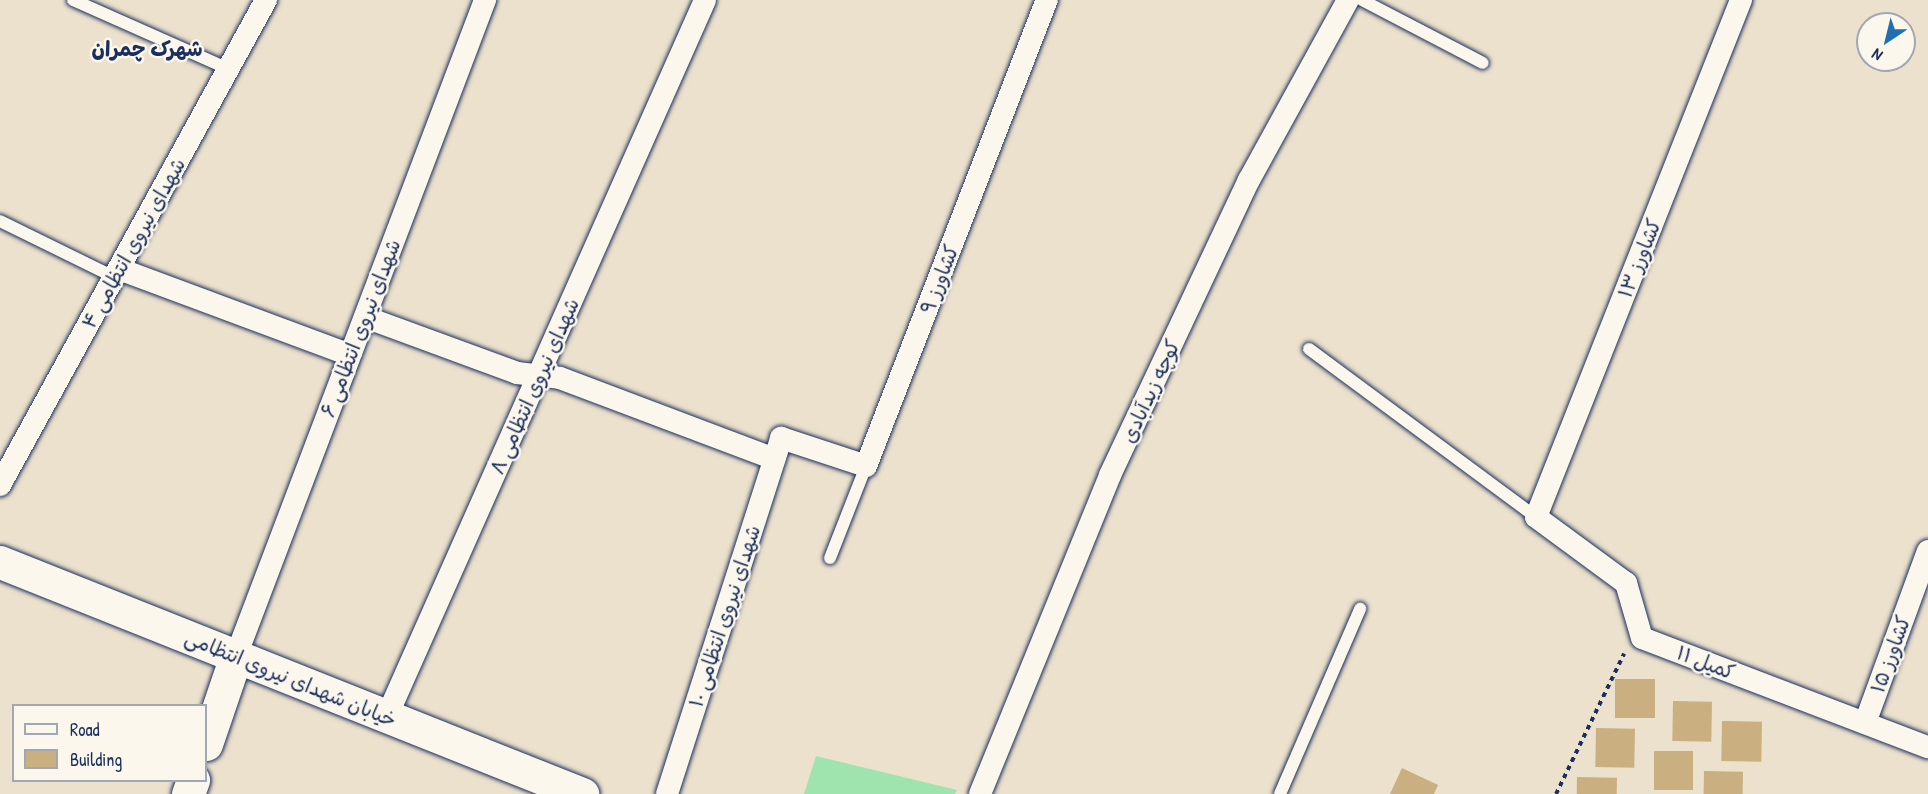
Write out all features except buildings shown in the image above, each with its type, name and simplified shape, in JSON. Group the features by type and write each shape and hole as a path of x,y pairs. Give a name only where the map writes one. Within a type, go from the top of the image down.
{"street":[{"name":"شهدای نیروی انتظامی ۴","path":"0,485 266,0"},
{"name":"شهدای نیروی انتظامی ۶","path":"236,656 484,0"},
{"name":"شهدای نیروی انتظامی ۸","path":"387,716 705,0"},
{"name":"کشاورز ۹","path":"866,466 1047,0"},
{"name":"کوچه زیدآبادی","path":"980,794 1110,475 1249,180 1348,0"},
{"name":"کشاورز ۱۳","path":"1536,517 1741,0"},
{"path":"116,273 350,355"},
{"path":"364,317 517,373 560,378 777,448 866,466"},
{"name":"شهدای نیروی انتظامی ۱۰","path":"667,794 777,448"},
{"path":"1536,517 1626,583 1642,638"},
{"name":"کشاورز ۱۵","path":"1864,723 1928,551"},
{"name":"خیابان شهدای نیروی انتظامی","path":"0,562 582,794"},
{"name":"کمیل ۱۱","path":"1642,638 1928,747"},
{"path":"207,741 236,656"}],"lane":[{"path":"74,0 228,69"},
{"path":"1362,0 1483,63"},
{"path":"0,221 116,273"},
{"path":"1309,349 1536,517"},
{"name":"کشاورز ۹","path":"830,558 866,466"},
{"path":"1280,794 1360,609"}],"path":[{"path":"1556,794 1627,649 1642,638"}],"green space":[{"path":"816,756 957,790 955,794 804,794"}],"district":[{"name":"شهرک چمران","path":"147,49"}]}
